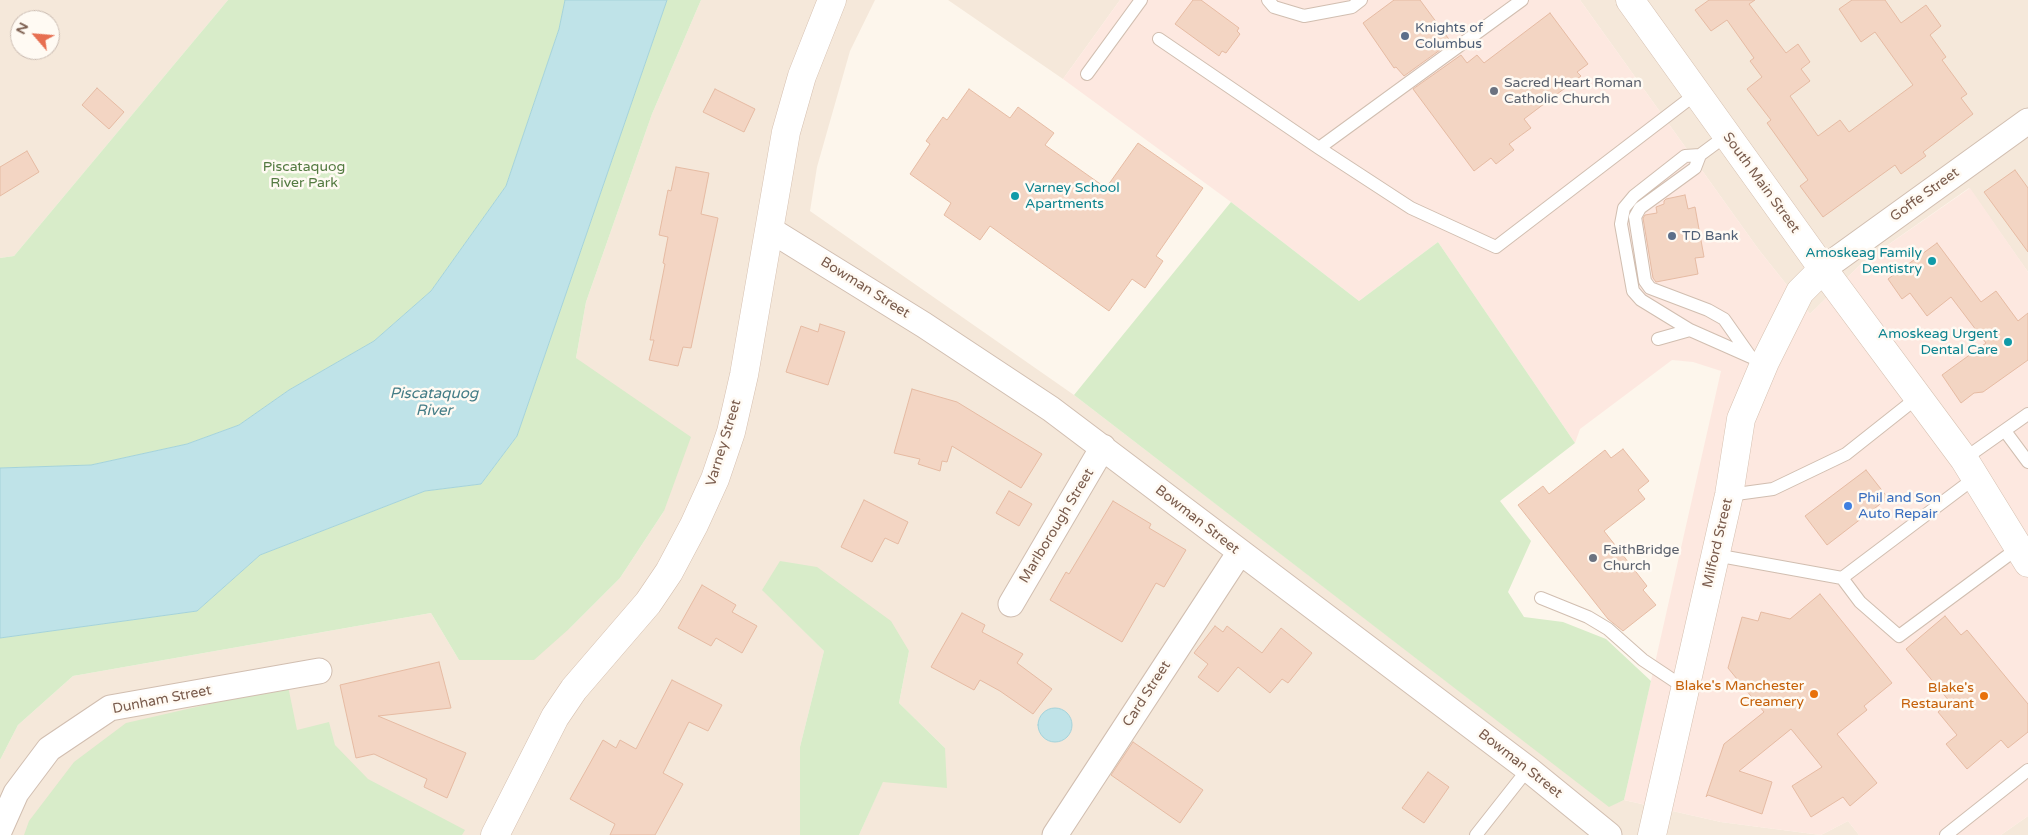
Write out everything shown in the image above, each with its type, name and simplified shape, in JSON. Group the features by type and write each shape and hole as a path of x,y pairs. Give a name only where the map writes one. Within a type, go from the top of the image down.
{"main road":[{"name":"Varney Street","path":"495,835 555,717 574,689 648,603 664,580 716,479 731,432 744,375 786,132 802,76 832,0"},
{"name":"South Main Street","path":"1630,0 1823,269 1970,468 2023,555"},
{"name":"Milford Street","path":"1652,835 1729,495 1741,419 1758,359 1800,292 1823,269"}],"street":[{"name":"Goffe Street","path":"1823,269 2028,121"},
{"name":"Bowman Street","path":"769,229 939,334 1051,409 1528,769 1609,835"},
{"name":"Marlborough Street","path":"1010,604 1103,447"},
{"name":"Card Street","path":"1055,835 1240,552"},
{"name":"Dunham Street","path":"0,828 16,793 49,749 110,708 319,671"}],"lane":[{"path":"1087,74 1140,0"},
{"path":"1268,0 1274,7 1304,16 1352,7 1361,0"},
{"path":"1319,148 1522,0"},
{"path":"1159,39 1411,208 1496,247 1697,93"},
{"path":"1727,135 1700,155 1695,168 1640,208 1635,217 1645,282 1650,288 1708,310 1724,319 1758,359"},
{"path":"1700,155 1685,156 1634,196 1624,208 1622,224 1633,291 1640,300 1690,330 1758,359"},
{"path":"1658,339 1690,330"},
{"path":"1729,495 1773,489 1846,454 1918,398"},
{"path":"1842,578 1970,468 2005,431 2028,414"},
{"path":"2005,431 2028,462"},
{"path":"1715,554 1842,578 1860,602 1899,636 2023,555"},
{"path":"1541,598 1588,617 1608,630 1643,660 1685,688"},
{"path":"1476,835 1528,769"},
{"path":"1946,835 2028,770"}],"shaded area":[{"path":"0,0 228,0 14,256 0,258"},
{"path":"701,0 875,0 850,51 817,167 810,211 1074,395 1609,806 1624,800 1721,822 1821,835 859,835 883,781 945,748 899,703 909,651 763,590 824,651 800,747 800,835 0,835 0,760 18,725 73,676 431,613 459,660 570,628 620,578 664,511 576,358 586,302 652,114"},
{"path":"948,0 1120,0 1063,79"},
{"path":"1120,0 1580,0 1759,250 1810,314 1862,263 1970,188 2028,272 2028,816 2001,835 1859,835 1848,821 1821,835 1721,822 1624,800 1721,371 1693,362 1672,360 1580,429 1575,443 1438,242 1359,301 1231,202 1063,79"},
{"path":"1580,0 2028,0 2028,272 1969,188 1862,263 1810,314 1759,250"},
{"path":"2028,816 2028,835 2001,835"},
{"path":"1848,821 1859,835 1821,835"}],"green space":[{"name":"Piscataquog River Park","path":"228,0 565,0 559,29 506,186 431,291 374,341 289,390 239,425 187,444 91,465 0,468 0,258 14,256"},
{"path":"667,0 701,0 652,114 586,302 576,358 691,437 664,511 620,578 570,628 534,660 459,660 431,613 73,676 18,725 0,760 0,638 197,611 260,555 425,491 481,484 517,436"},
{"path":"1231,202 1359,301 1438,242 1575,443 1500,501 1531,541 1508,592 1524,617 1563,622 1606,639 1651,681 1624,800 1609,807 1074,395"},
{"path":"780,561 817,567 891,621 909,651 899,703 945,748 947,788 883,782 859,835 800,835 800,747 824,651 762,590"},
{"path":"288,686 297,730 329,722 335,745 368,779 465,830 462,835 24,835 29,821 74,762 126,723"}],"water":[{"name":"Piscataquog River","path":"565,0 667,0 517,436 481,484 425,491 260,555 197,611 0,638 0,468 91,465 187,444 239,425 289,390 374,341 431,291 506,186 559,29"},
{"path":"1055,708 1067,713 1072,725 1067,737 1055,742 1043,737 1038,725 1043,713"}],"building":[{"path":"1193,0 1201,0 1239,28 1237,31 1240,34 1226,53 1222,51 1219,56 1175,24"},
{"name":"Knights of Columbus","path":"1394,0 1420,0 1451,42 1404,76 1396,67 1394,68 1363,23"},
{"path":"1709,0 1755,0 1749,4 1786,53 1798,44 1810,62 1801,69 1810,81 1790,96 1818,136 1840,120 1849,132 1913,85 1875,32 1861,42 1839,9 1852,0 1885,0 1901,23 1926,5 1941,26 1930,35 1946,57 1942,60 1967,94 1961,98 1973,114 1923,152 1926,156 1901,174 1895,165 1823,217 1800,186 1808,180 1767,123 1771,120 1747,89 1762,77 1750,61 1754,58 1727,20 1711,31 1695,10"},
{"name":"Sacred Heart Roman Catholic Church","path":"1550,13 1588,64 1577,72 1581,76 1524,119 1531,128 1509,144 1514,150 1496,164 1491,158 1474,171 1413,89 1461,55 1467,63 1477,55 1484,63"},
{"path":"97,88 124,112 109,129 82,105"},
{"path":"715,89 755,109 744,132 703,112"},
{"name":"Varney School Apartments","path":"969,89 1010,118 1018,107 1054,133 1045,145 1106,188 1138,143 1203,188 1156,256 1163,261 1145,288 1132,279 1109,311 990,226 980,240 944,215 951,203 910,174 930,144 926,141 943,117 947,120"},
{"path":"27,151 39,172 0,196 0,167"},
{"path":"676,167 709,173 701,214 718,218 691,348 683,347 678,366 649,360 654,340 650,340 665,264 663,263 668,237 659,235 668,190 671,191"},
{"path":"2015,170 2028,188 2028,252 1984,192"},
{"name":"TD Bank","path":"1685,195 1688,209 1695,207 1704,257 1695,258 1698,274 1656,282 1653,278 1643,218 1645,215 1657,213 1656,207 1664,204 1666,199"},
{"path":"1937,243 1981,302 1996,291 2018,321 2028,313 2028,360 1983,392 1974,393 1961,403 1942,375 1986,343 1951,297 1927,316 1910,293 1902,299 1888,279"},
{"path":"820,324 845,332 828,385 786,372 801,326 818,332"},
{"path":"912,389 957,402 1042,454 1021,488 952,446 947,462 942,461 940,471 918,464 920,459 894,453"},
{"name":"FaithBridge Church","path":"1623,449 1649,481 1638,490 1645,499 1604,531 1647,586 1643,590 1656,605 1623,631 1608,619 1518,505 1543,486 1549,494 1605,450 1611,458"},
{"name":"Phil and Son Auto Repair","path":"1866,470 1888,498 1827,545 1805,516"},
{"path":"1009,491 1032,504 1019,526 996,513"},
{"path":"864,500 908,522 898,544 885,538 872,562 841,547"},
{"path":"1113,501 1151,524 1149,528 1186,550 1164,587 1156,583 1122,642 1050,600 1066,572 1069,574"},
{"path":"702,585 736,605 732,612 757,626 742,653 716,638 711,646 678,628"},
{"name":"Blake's Manchester Creamery","path":"1820,594 1892,683 1864,706 1867,710 1837,734 1877,783 1850,806 1843,797 1811,817 1792,786 1822,767 1791,729 1739,771 1772,782 1762,814 1708,795 1706,797 1724,744 1764,712 1728,668 1742,617 1758,621 1761,612 1790,619"},
{"path":"962,613 985,625 982,632 1023,654 1017,663 1052,689 1033,714 1000,691 980,680 974,690 931,667"},
{"name":"Blake's Restaurant","path":"1945,616 1961,635 1967,630 2028,704 2028,732 2008,748 2001,740 1967,769 1946,744 1957,735 1938,712 1950,702 1906,649"},
{"path":"1215,626 1223,632 1227,626 1262,653 1281,628 1312,653 1288,683 1282,679 1270,693 1238,667 1218,692 1198,677 1208,664 1194,653"},
{"path":"439,662 451,708 378,716 466,753 447,798 424,787 427,779 374,754 356,758 340,685"},
{"path":"672,680 722,705 708,731 689,722 663,773 683,784 655,835 610,835 615,824 570,799 603,740 616,748 620,740 636,749"},
{"path":"1133,742 1203,790 1180,823 1111,775"},
{"path":"1428,772 1449,787 1424,823 1402,808"}],"place":[{"name":"Knights of Columbus","path":"1405,36"},
{"name":"Sacred Heart Roman Catholic Church","path":"1494,91"},
{"name":"Varney School Apartments","path":"1015,196"},
{"name":"TD Bank","path":"1672,236"},
{"name":"Amoskeag Family Dentistry","path":"1932,261"},
{"name":"Amoskeag Urgent Dental Care","path":"2008,342"},
{"name":"Phil and Son Auto Repair","path":"1848,506"},
{"name":"FaithBridge Church","path":"1593,558"},
{"name":"Blake's Manchester Creamery","path":"1814,694"},
{"name":"Blake's Restaurant","path":"1984,696"}]}
